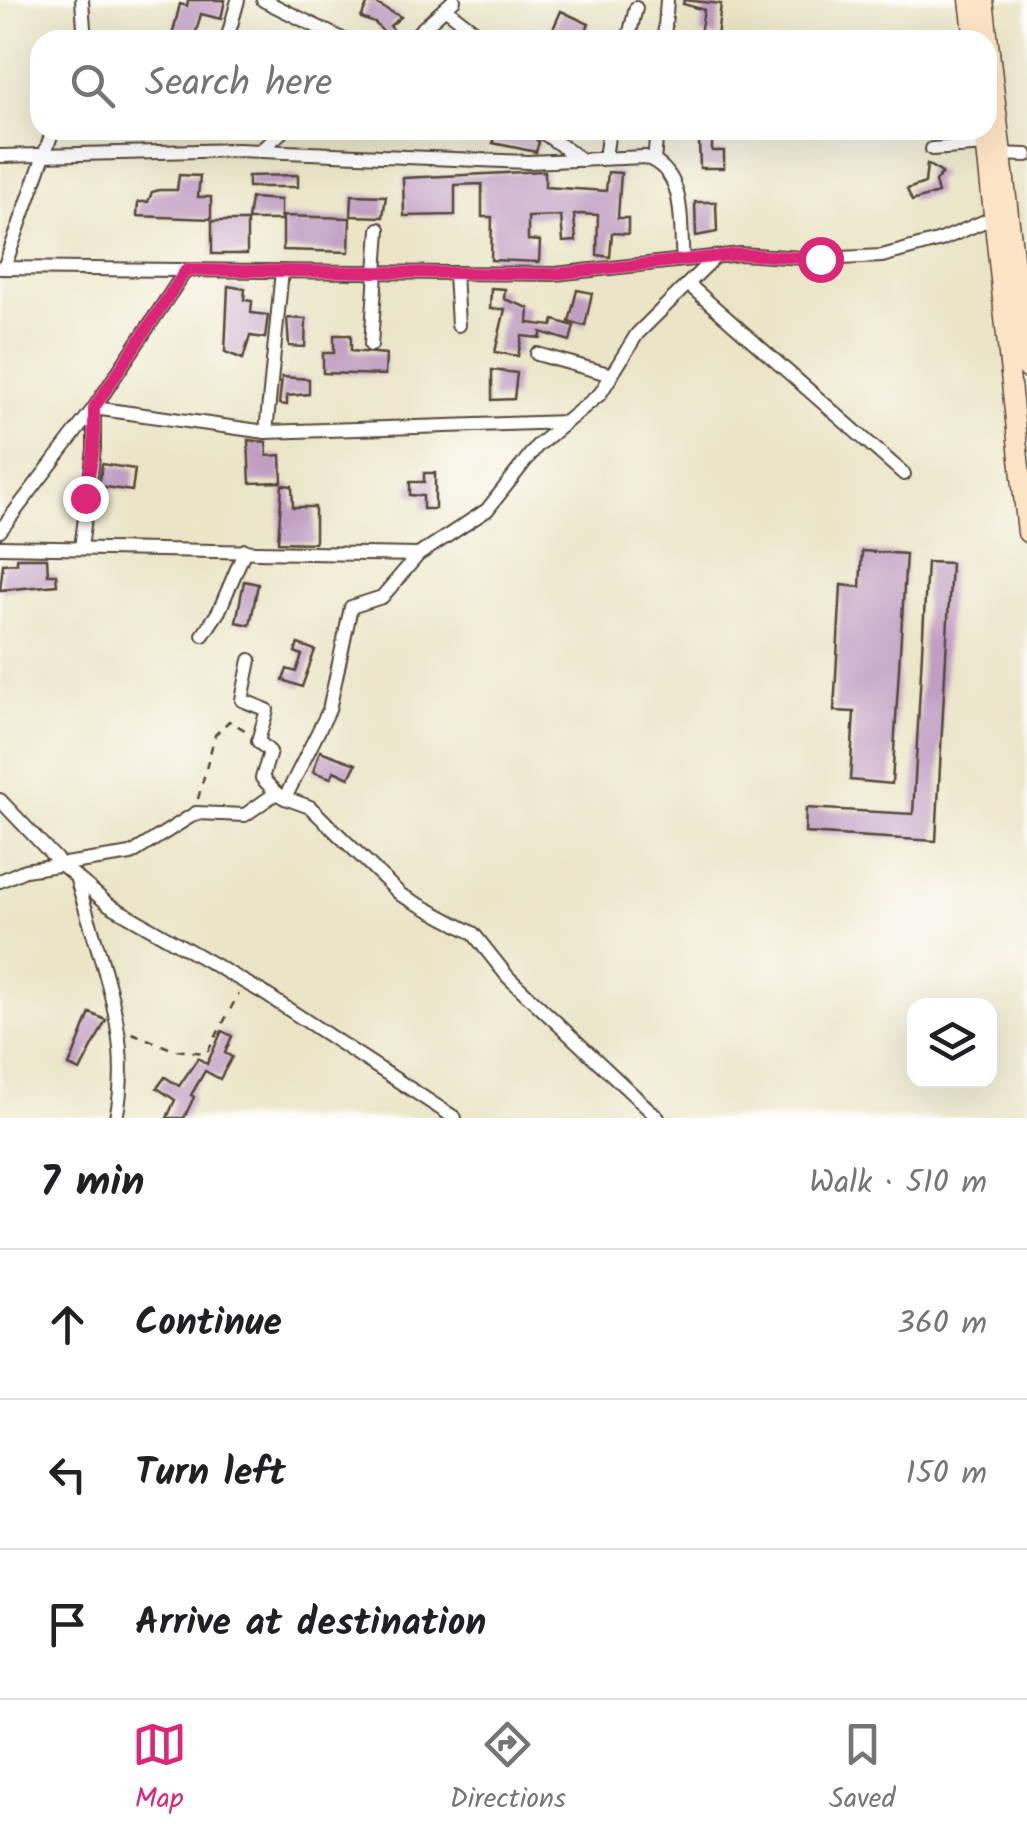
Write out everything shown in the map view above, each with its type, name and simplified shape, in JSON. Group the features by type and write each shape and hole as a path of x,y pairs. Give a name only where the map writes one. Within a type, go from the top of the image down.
{"main road":[{"path":"969,0 973,30"},
{"path":"984,0 985,30"},
{"path":"990,146 992,218 1027,533"},
{"path":"990,146 1027,369"}],"street":[{"path":"82,0 83,30"},
{"path":"230,30 238,0"},
{"path":"263,0 324,30"},
{"path":"665,30 667,0"},
{"path":"421,30 450,5 476,30"},
{"path":"630,30 636,8"},
{"path":"51,140 2,268 555,274 716,256 882,256 941,240 992,218"},
{"path":"260,150 272,140"},
{"path":"554,140 583,160"},
{"path":"604,158 607,140"},
{"path":"654,160 656,140"},
{"path":"932,149 990,146 1027,154"},
{"path":"0,156 260,150 654,160 676,183 683,260"},
{"path":"371,345 379,230"},
{"path":"0,882 25,870 131,854 199,813 245,815 280,795 328,710 351,607 382,597 418,555 487,510 537,446 600,394 638,334 716,256"},
{"path":"0,530 94,408 186,270"},
{"path":"266,432 282,271"},
{"path":"454,273 458,325"},
{"path":"688,284 904,474"},
{"path":"538,354 612,375"},
{"path":"94,408 266,432 566,422"},
{"path":"81,548 94,449 94,408"},
{"path":"0,547 418,555"},
{"path":"203,635 219,611 245,550"},
{"path":"250,660 242,700 266,710 258,741 270,752 262,778 280,795 310,807 401,896 473,933 508,977 658,1118"},
{"path":"0,800 61,864 108,904 244,981 455,1118"},
{"path":"76,878 102,952 117,1026 123,1084 116,1118"}],"path":[{"path":"199,813 198,793 212,759 215,735 229,720 258,741"},
{"path":"117,1026 174,1050 206,1053 244,981"}],"building":[{"path":"188,0 225,0 221,19 201,14 197,30 174,30 180,4 187,6"},
{"path":"369,0 401,17 390,26 394,30 382,30 361,18"},
{"path":"684,0 721,4 718,30 701,30 704,10 683,4"},
{"path":"561,11 589,24 586,30 553,30"},
{"path":"494,140 539,142 536,152 493,143"},
{"path":"699,140 712,140 712,151 724,151 724,168 700,168"},
{"path":"927,164 942,173 935,182 938,193 912,201 907,189 925,183"},
{"path":"545,171 545,187 606,191 608,172 621,173 618,218 628,218 628,234 612,233 610,257 597,255 598,215 579,214 574,215 576,241 563,242 561,216 528,217 528,240 540,241 539,262 491,260 492,217 482,217 482,184 455,185 455,215 404,216 403,178"},
{"path":"179,175 200,176 198,197 211,197 211,219 137,216 138,202 148,202 152,192 177,190"},
{"path":"298,175 298,187 248,187 248,176"},
{"path":"352,195 386,196 383,217 351,216"},
{"path":"251,198 281,200 281,220 248,220"},
{"path":"695,202 716,202 717,232 696,236"},
{"path":"283,216 350,218 349,252 283,250"},
{"path":"212,221 247,221 247,254 212,254"},
{"path":"228,286 245,289 244,300 252,301 251,313 268,315 265,338 250,336 243,359 225,352"},
{"path":"491,288 505,289 504,299 529,308 528,323 552,326 554,320 574,326 570,341 541,332 541,338 522,336 518,356 495,352 505,309 490,309"},
{"path":"577,290 592,293 585,326 569,322"},
{"path":"287,318 306,319 305,347 289,346"},
{"path":"334,335 351,335 351,351 386,354 385,375 323,373 323,353 334,353"},
{"path":"492,370 517,373 514,399 492,400"},
{"path":"282,377 309,379 309,394 287,396 287,405 279,404"},
{"path":"248,440 266,442 267,456 281,455 282,482 250,483"},
{"path":"102,464 135,469 132,491 99,486"},
{"path":"424,473 435,473 435,509 423,509 423,496 410,495 410,482 424,482"},
{"path":"282,485 292,486 293,507 315,507 315,543 278,542"},
{"path":"862,551 906,554 892,784 850,780 854,712 834,711 841,585 860,587"},
{"path":"17,558 47,558 48,574 56,574 57,585 0,590 3,564 17,563"},
{"path":"927,562 951,563 936,841 805,833 806,808 913,814"},
{"path":"244,581 258,584 250,625 236,622"},
{"path":"298,644 315,650 302,687 283,680 287,669 296,672 302,655 295,652"},
{"path":"320,751 356,764 349,778 334,771 331,778 313,772"},
{"path":"90,1013 106,1020 80,1071 69,1066"},
{"path":"222,1031 232,1036 225,1053 232,1057 220,1079 205,1071 184,1118 167,1118 175,1100 157,1088 165,1077 179,1086 198,1058 207,1064"}],"route":[{"path":"85,498 94,449 94,408 186,270 555,274 740,254 820,259"}]}
